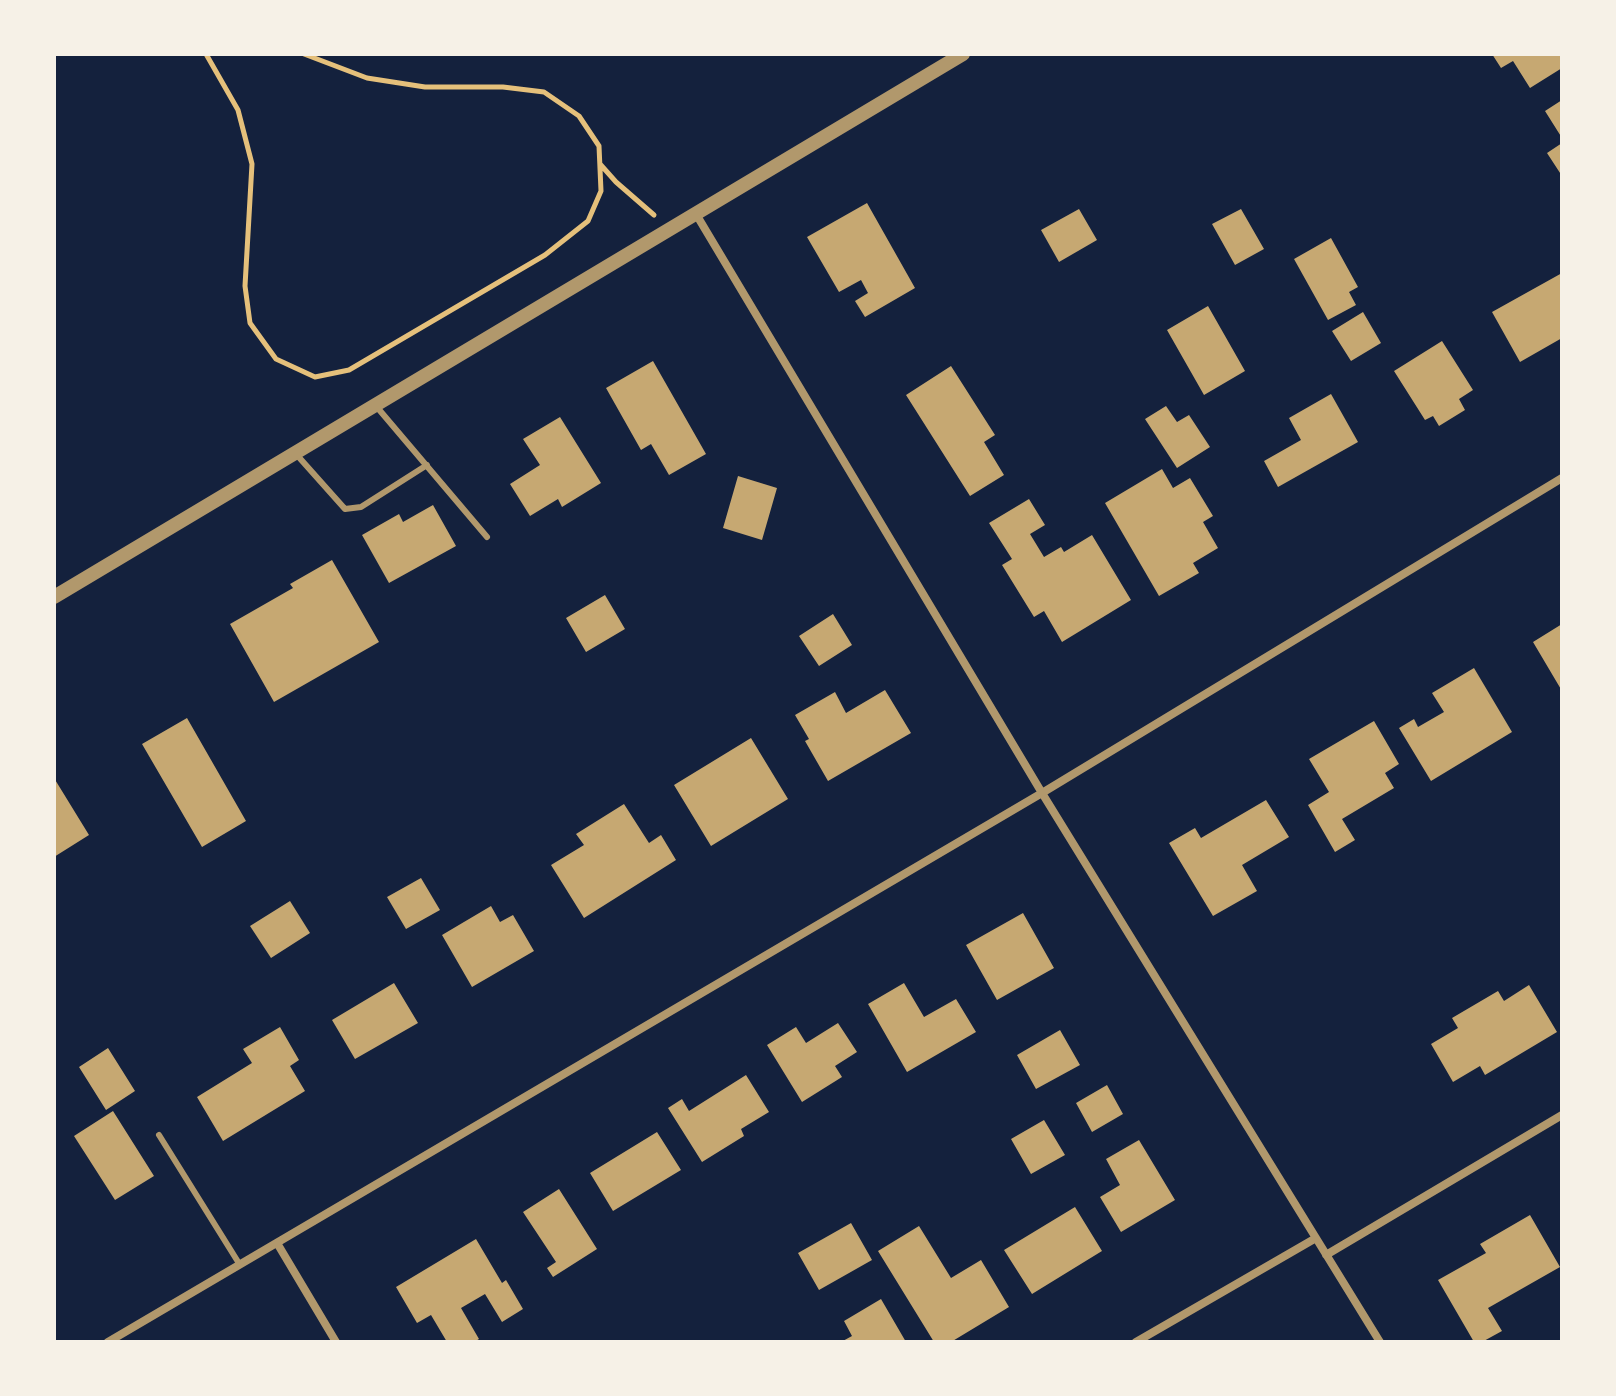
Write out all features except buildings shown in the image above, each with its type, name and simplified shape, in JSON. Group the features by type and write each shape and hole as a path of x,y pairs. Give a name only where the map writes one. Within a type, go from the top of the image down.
{"street":[{"path":"54,597 963,54"},
{"path":"696,214 1042,793 1380,1342"},
{"path":"108,1342 1042,793 1562,478"},
{"path":"1326,1255 1562,1115"},
{"path":"1136,1342 1316,1238"},
{"path":"277,1243 336,1342"}],"lane":[{"path":"376,405 487,537"},
{"path":"295,453 345,509 361,507 427,465"},
{"path":"159,1135 240,1265"}],"path":[{"path":"206,54 238,110 252,164 245,286 250,323 276,359 315,377 349,370 545,255 588,221 601,191 599,146 579,116 544,92 503,87 425,87 367,78 304,54"},
{"path":"599,163 670,229"}]}
